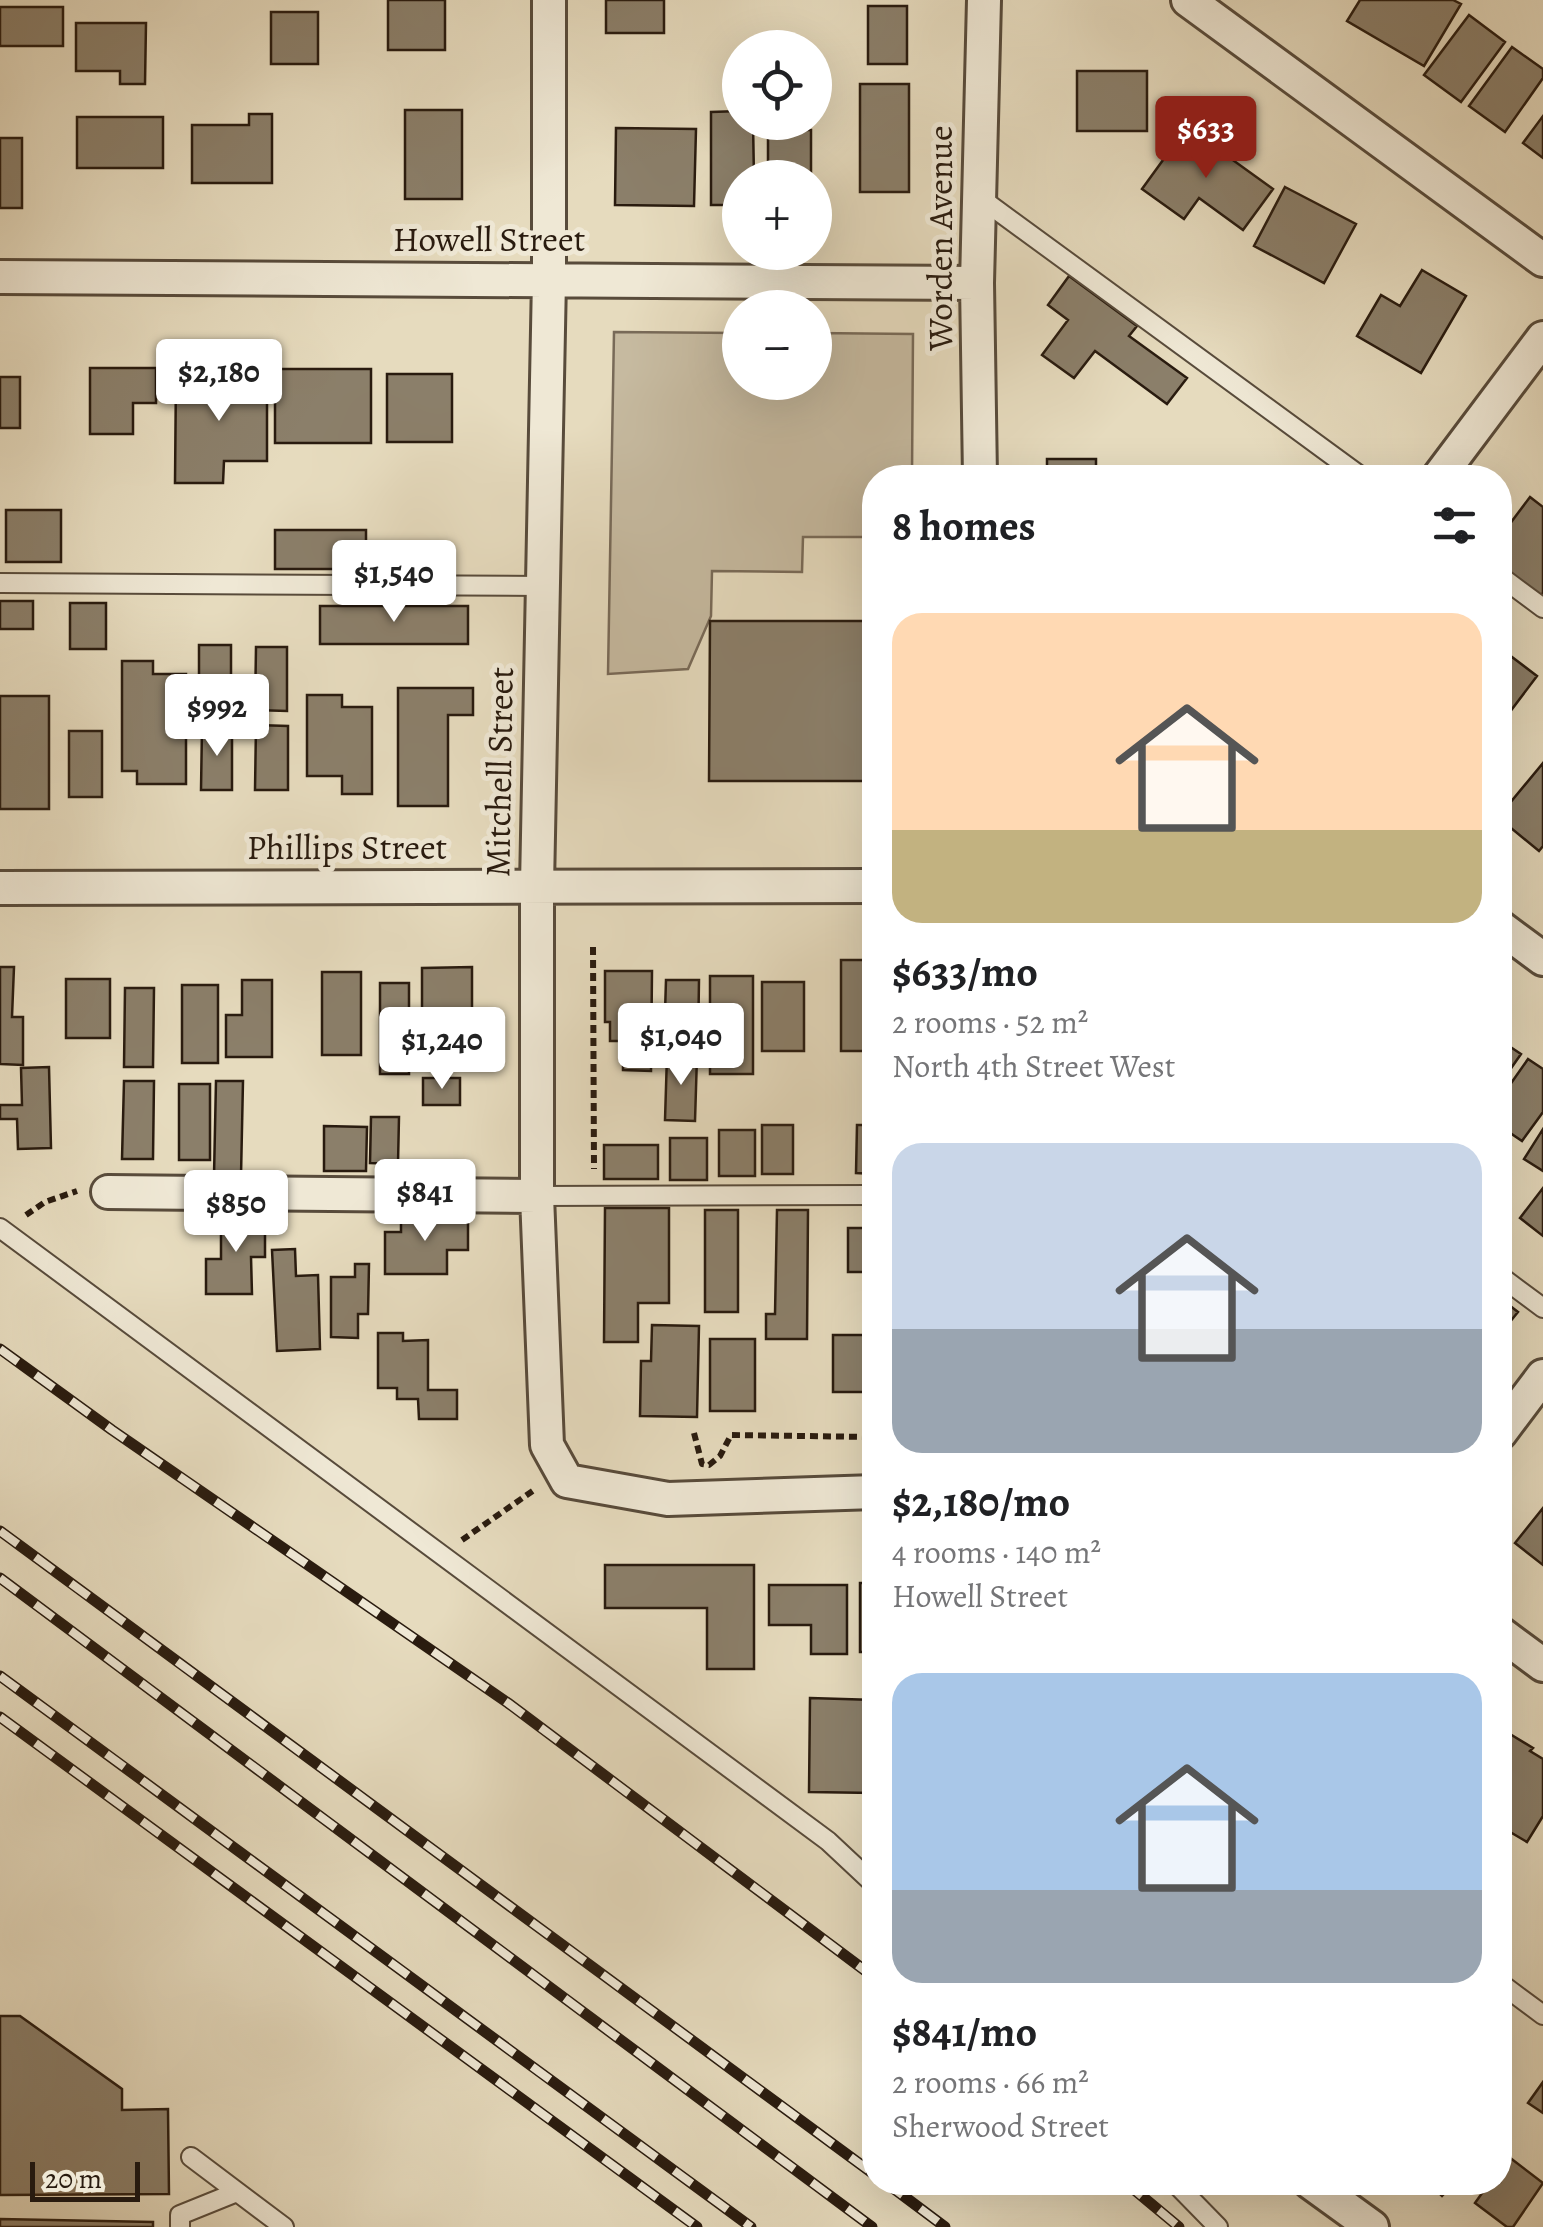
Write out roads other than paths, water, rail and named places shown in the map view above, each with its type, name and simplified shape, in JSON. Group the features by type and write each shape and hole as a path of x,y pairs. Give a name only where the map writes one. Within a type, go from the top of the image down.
{"street":[{"name":"Mitchell Street","path":"548,0 549,279 537,886 537,1196 547,1445 568,1481 668,1498 862,1492"},
{"name":"Worden Avenue","path":"980,465 977,283 984,0"},
{"path":"1188,0 1543,260"},
{"name":"Howell Street","path":"0,277 977,283"},
{"path":"1448,465 1543,338"},
{"name":"Phillips Street","path":"0,888 862,886"},
{"path":"1512,936 1543,959"},
{"path":"108,1192 537,1196"},
{"path":"1512,1418 1543,1376"},
{"path":"1512,1642 1543,1665"},
{"path":"1328,2195 1372,2227"}],"lane":[{"path":"978,197 1345,465"},
{"path":"0,583 543,586"},
{"path":"1512,585 1543,608"},
{"path":"537,1196 862,1195"},
{"path":"0,1228 828,1841 862,1873"},
{"path":"1512,1285 1543,1308"},
{"path":"1512,1993 1543,2015"},
{"path":"191,2158 284,2227"},
{"path":"180,2227 180,2215 237,2192"},
{"path":"1187,2195 1218,2227"}],"railway":[{"path":"0,1349 508,1703 862,1968"},
{"path":"0,1531 862,2165"},
{"path":"0,1578 872,2227"},
{"path":"0,1676 751,2227"},
{"path":"0,1717 697,2227"},
{"path":"902,2195 945,2227"},
{"path":"1141,2195 1179,2227"}]}
